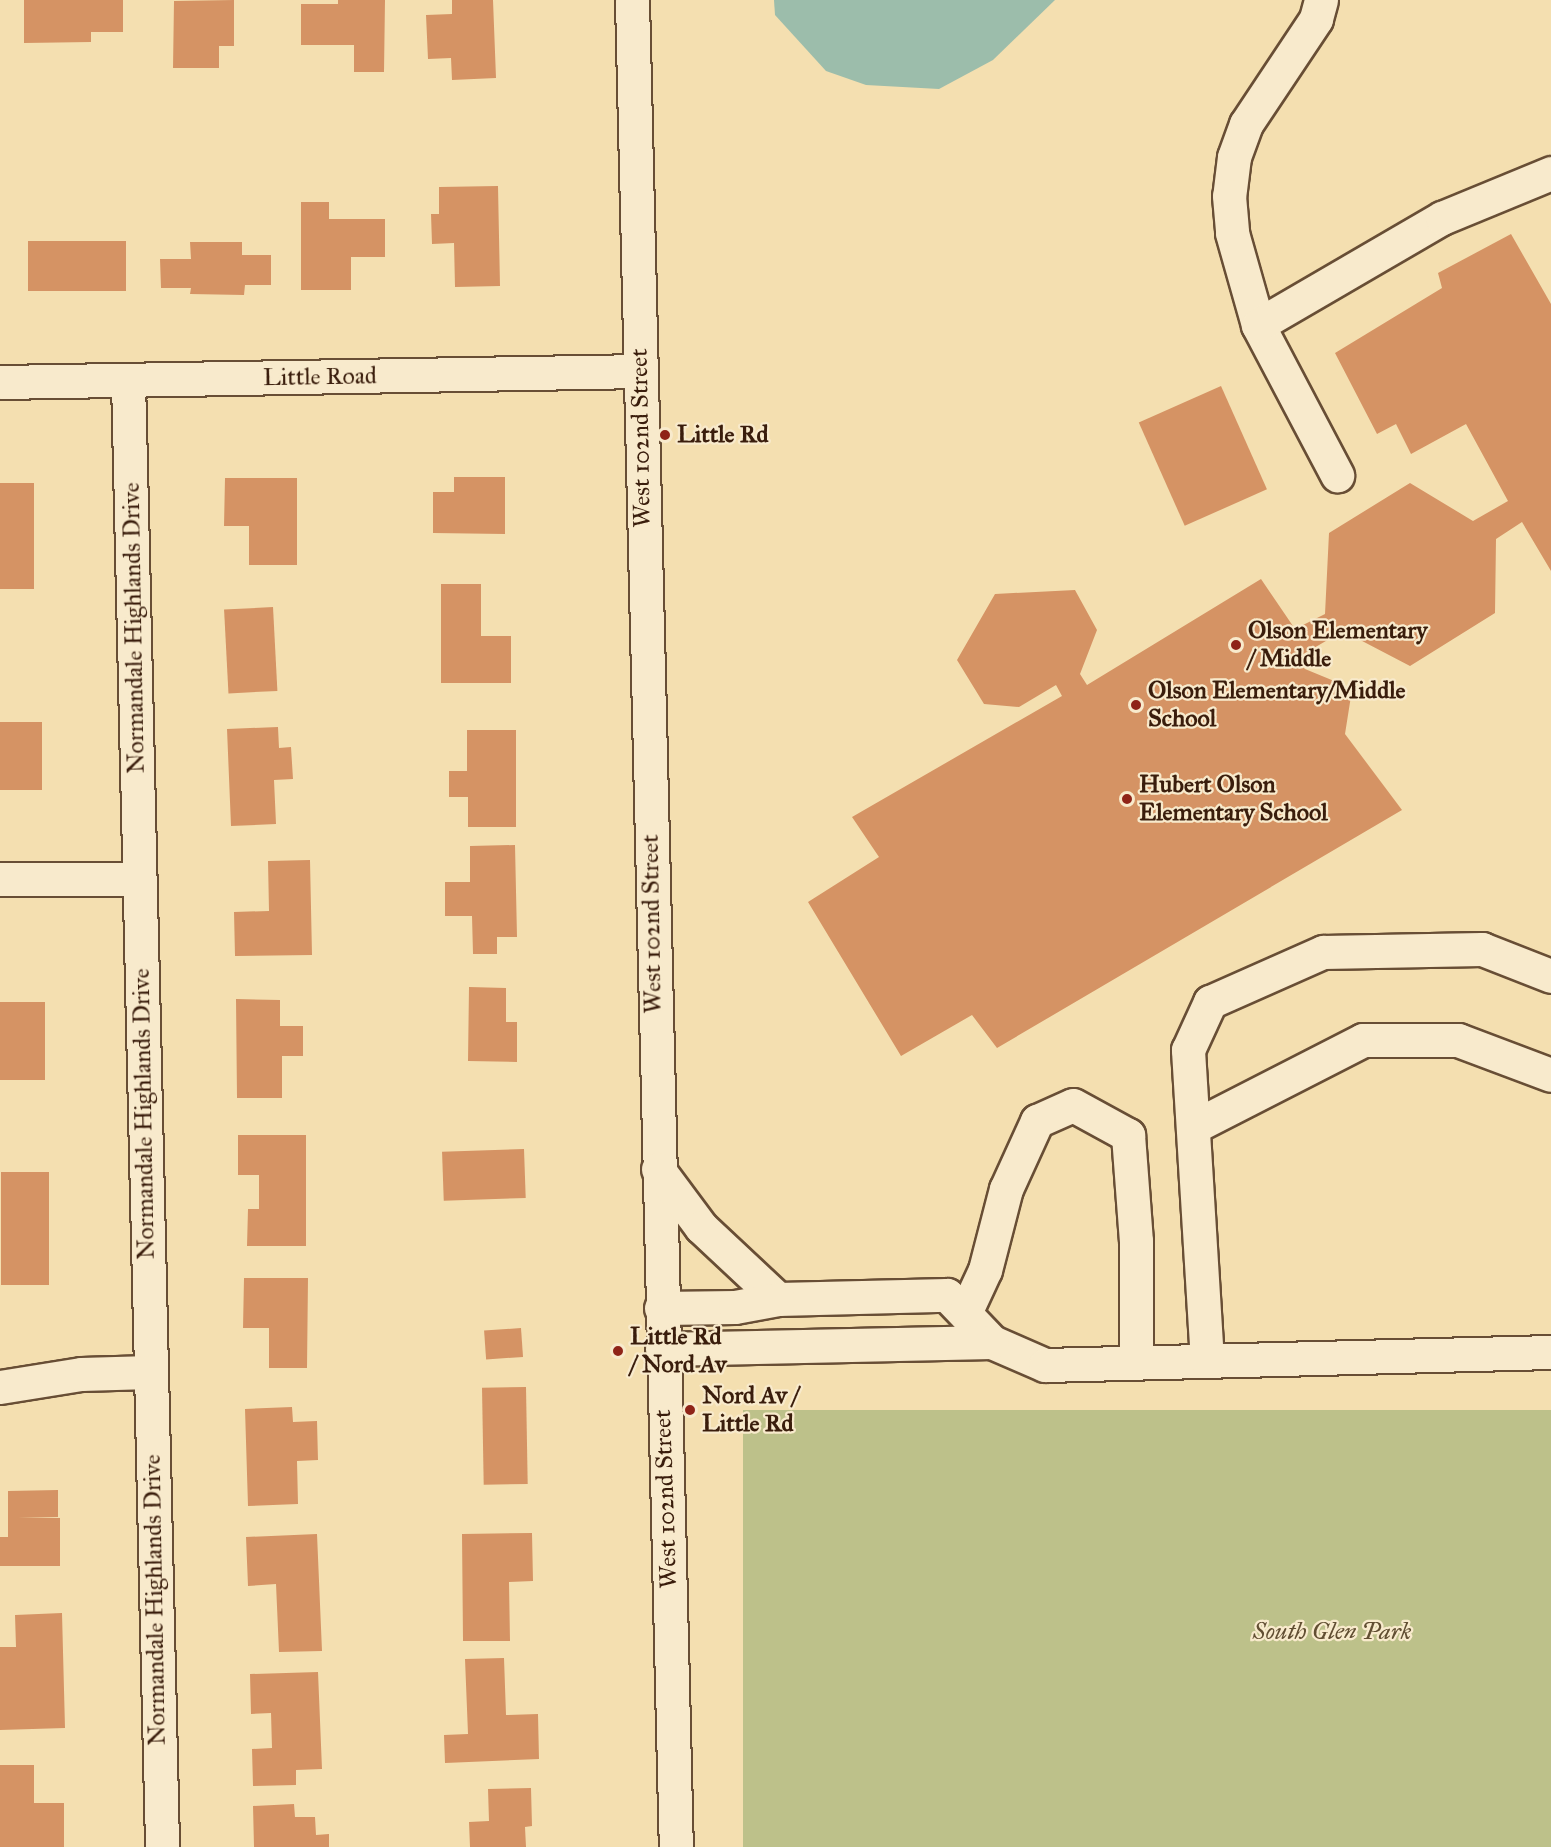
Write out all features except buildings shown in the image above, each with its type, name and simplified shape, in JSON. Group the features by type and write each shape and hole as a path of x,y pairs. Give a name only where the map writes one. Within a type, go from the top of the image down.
{"street":[{"name":"West 102nd Street","path":"632,0 662,1350 676,1847"},
{"path":"1320,0 1316,19 1246,124 1234,157 1229,196 1232,233 1258,325 1337,475"},
{"path":"1258,325 1442,218 1551,173"},
{"name":"Little Road","path":"0,382 640,371"},
{"name":"Normandale Highlands Drive","path":"128,380 162,1847"},
{"path":"0,879 139,879"},
{"path":"1207,1361 1188,1050 1210,1002 1323,952 1482,949 1551,976"},
{"path":"1193,1127 1362,1040 1458,1040 1551,1075"},
{"path":"965,1313 985,1270 1006,1189 1037,1121 1073,1105 1128,1135 1136,1241 1136,1362"},
{"path":"658,1169 701,1227 778,1299"},
{"path":"662,1308 735,1307 778,1299 947,1295 993,1342 1045,1365 1551,1352"},
{"path":"662,1350 993,1342"},
{"path":"0,1387 81,1374 150,1372"}],"green space":[{"name":"South Glen Park","path":"743,1410 1551,1410 1551,1847 743,1847"}],"shaded area":[{"path":"774,0 1055,0 993,60 939,89 866,85 826,71 775,15"}],"place":[{"name":"Little Rd","path":"665,435"},
{"name":"Olson Elementary / Middle","path":"1236,645"},
{"name":"Olson Elementary/Middle School","path":"1136,705"},
{"name":"Hubert Olson Elementary School","path":"1127,799"},
{"name":"Little Rd / Nord Av","path":"618,1351"},
{"name":"Nord Av / Little Rd","path":"690,1410"}]}
